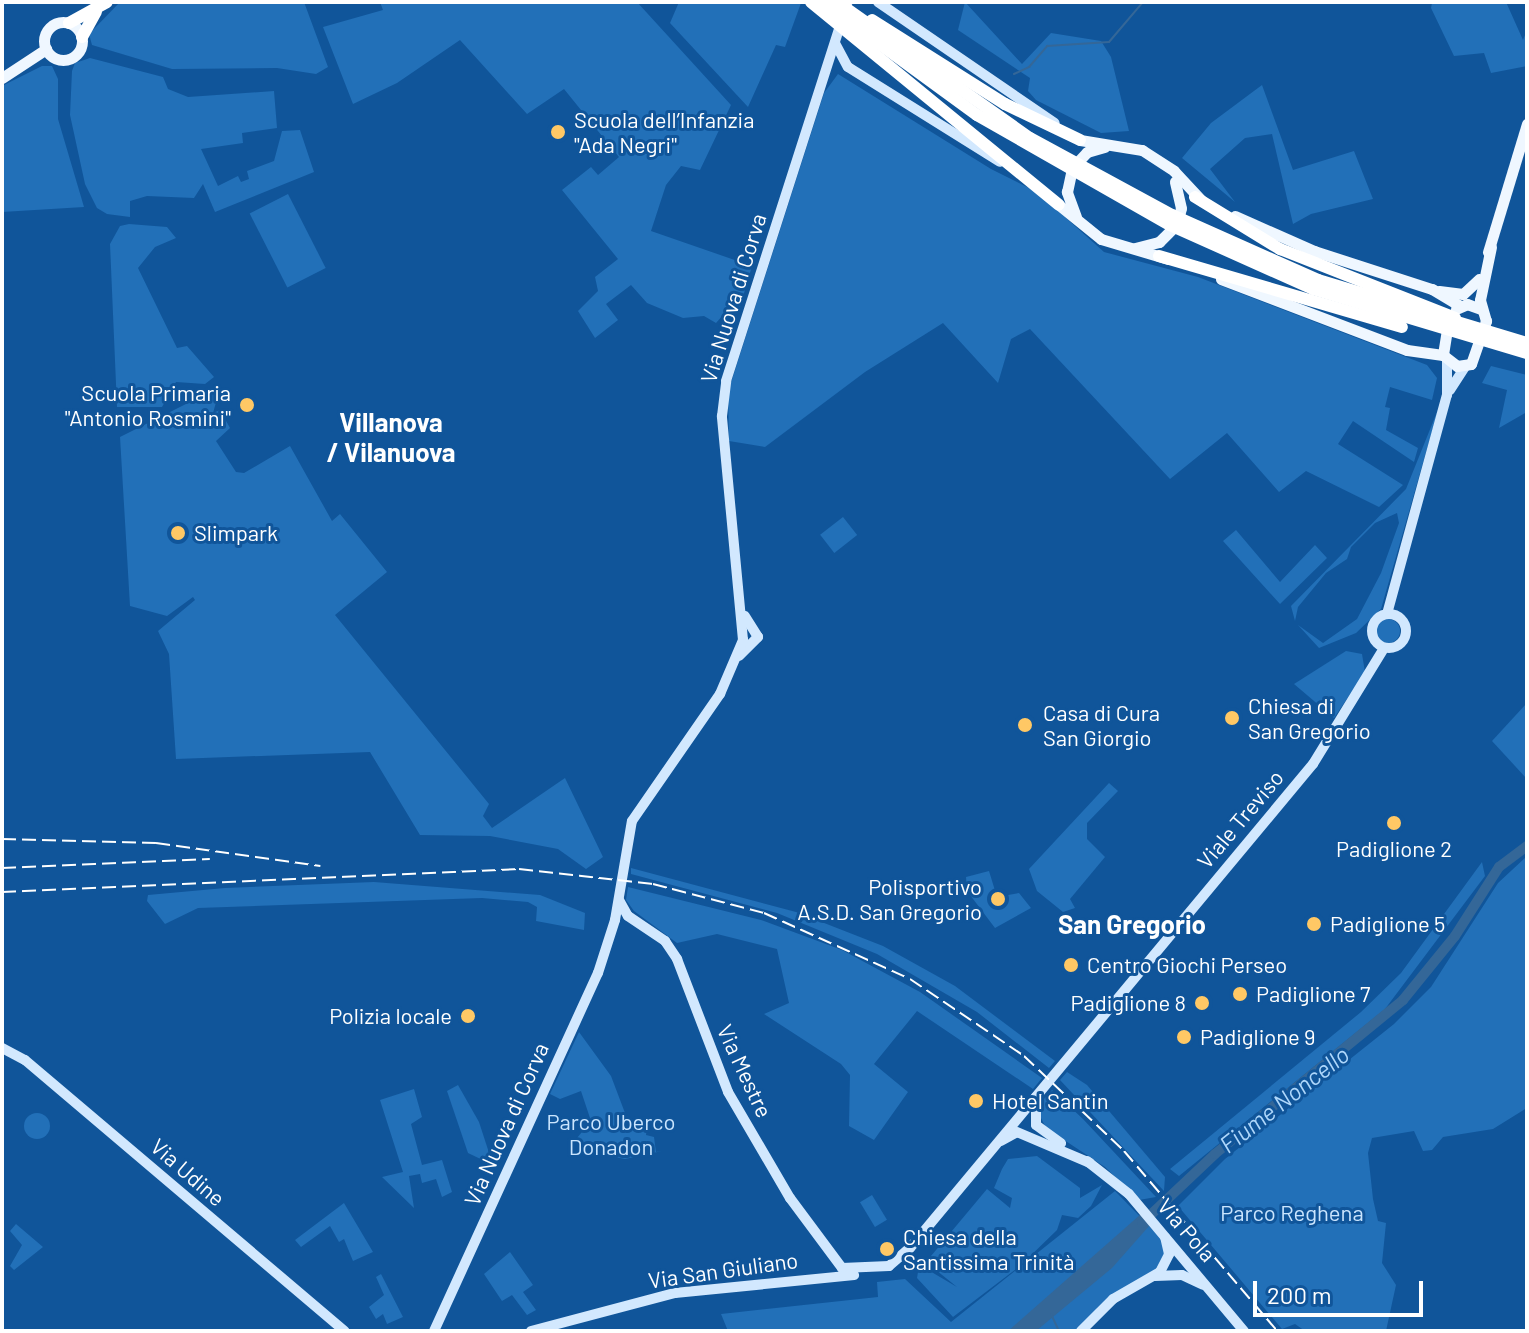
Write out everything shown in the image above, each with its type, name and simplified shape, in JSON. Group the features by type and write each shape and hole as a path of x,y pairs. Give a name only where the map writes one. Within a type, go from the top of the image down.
{"highway":[{"path":"811,2 1080,140"},
{"path":"822,2 1028,142 1217,242 1433,323 1500,342 1527,342"},
{"path":"837,2 1059,205"},
{"path":"847,2 871,35"},
{"path":"69,23 102,6"},
{"path":"82,37 102,6"},
{"path":"1195,197 1280,249 1433,323"},
{"path":"1159,256 1433,323 1500,342 1527,354"}],"main road":[{"name":"Via Nuova di Corva","path":"434,1331 612,932 637,809 720,694 748,636 724,442 726,381 847,2"},
{"path":"878,2 1080,140 1142,150 1161,163 1195,197 1314,251 1432,289 1463,294 1479,279"},
{"path":"2,78 48,52 70,59 80,51 82,37 69,23 49,29 48,52"},
{"path":"835,41 840,60 848,67 1059,205 1090,232 1111,244 1159,256 1407,350 1445,358 1465,367"},
{"path":"821,83 836,68 848,67"},
{"path":"1447,395 1446,328 1479,279 1527,124"},
{"path":"1090,232 1072,208 1069,175 1087,152 1113,145"},
{"path":"1111,244 1151,245 1174,230 1180,199 1161,163"},
{"path":"1387,614 1447,395 1465,367 1475,359 1479,347 1486,321 1481,309 1491,247"},
{"path":"1432,289 1464,305 1481,309"},
{"path":"1387,614 1398,616 1406,630 1400,644 1384,648 1372,632 1377,618 1387,614"},
{"name":"Viale Treviso","path":"1019,1130 1037,1092 1313,764 1384,648"},
{"name":"Via Mestre","path":"618,904 633,923 665,941 677,959 728,1092 835,1269"},
{"path":"612,932 633,923"},
{"name":"Via Udine","path":"2,1048 25,1060 345,1331"},
{"path":"1019,1130 1036,1125 1029,1112"},
{"name":"Via Pola","path":"1036,1125 1129,1194 1244,1331"},
{"name":"Via Pola","path":"1019,1130 1090,1163"},
{"name":"Via San Giuliano","path":"531,1331 675,1293 897,1262 1019,1130"},
{"path":"1081,1331 1113,1299 1155,1276 1168,1260 1162,1232"},
{"path":"1155,1276 1188,1276 1214,1294"}],"green space":[{"path":"120,2 304,2 328,67 316,74 277,68 172,69 92,45 89,34"},
{"path":"380,2 637,2 731,105 700,170 681,166 666,185 651,231 752,266 740,307 732,305 716,323 704,316 683,318 647,303 631,285 606,304 618,320 595,338 578,311 598,291 595,277 618,259 562,190 591,167 598,175 619,157 564,89 527,114 460,40 397,83 353,104 323,27 383,10"},
{"path":"679,2 801,3 785,47 776,45 748,107 670,23"},
{"path":"965,2 1022,64 1051,33 1101,41 1111,57 1129,131 1101,133 1036,100 1028,91 1030,78 958,30"},
{"path":"1506,2 1523,40 1527,30 1527,66 1491,73 1484,53 1454,56 1431,8 1432,3"},
{"path":"90,58 163,77 168,89 188,97 274,91 277,128 242,133 243,143 201,149 218,186 238,176 241,182 249,179 247,171 274,161 282,131 300,130 314,172 215,212 203,184 194,198 147,196 130,201 130,217 107,214 97,208 85,184 70,115 72,71 75,63"},
{"path":"42,66 52,66 58,79 58,119 84,207 2,212 2,86"},
{"path":"838,74 991,169 1037,192 1104,252 1198,277 1427,365 1437,378 1432,400 1390,387 1385,407 1390,408 1386,430 1418,448 1414,462 1353,421 1338,444 1403,485 1379,507 1306,471 1279,492 1227,433 1170,479 1030,329 1011,339 998,383 943,323 865,372 765,447 729,441 728,392 824,93"},
{"path":"1262,85 1293,170 1354,151 1373,199 1311,214 1293,224 1272,134 1245,138 1210,169 1235,202 1182,158 1211,123"},
{"path":"288,194 326,268 287,287 250,214"},
{"path":"120,226 167,227 176,238 155,247 138,268 177,348 187,346 214,377 205,384 176,382 162,407 117,407 110,244"},
{"path":"1491,366 1527,375 1527,412 1499,428 1507,390 1482,383"},
{"path":"212,391 219,392 213,413 220,410 230,428 216,441 236,472 244,473 290,446 332,521 340,514 387,572 335,615 489,804 483,816 492,828 565,778 603,857 586,869 558,849 490,836 420,835 370,752 176,759 169,654 158,631 195,600 193,597 167,616 130,606 120,437"},
{"path":"1439,407 1381,609 1356,633 1319,648 1298,625 1323,643 1357,619 1381,573 1399,523 1397,513 1375,523 1351,547 1347,559 1326,573 1298,607 1295,621 1291,606 1406,489"},
{"path":"843,517 857,535 834,553 820,535"},
{"path":"1236,530 1280,582 1315,545 1327,558 1280,604 1223,541"},
{"path":"1388,619 1396,623 1400,631 1396,639 1388,643 1380,639 1376,631 1380,623"},
{"path":"1346,651 1362,654 1365,672 1334,718 1294,684"},
{"path":"1527,703 1527,779 1492,741"},
{"path":"1109,783 1118,791 1087,823 1087,839 1105,857 1070,899 1075,908 1063,912 1037,891 1029,869"},
{"name":"Parco Reghena","path":"1527,856 1527,1108 1493,1129 1443,1137 1432,1150 1423,1151 1414,1131 1372,1138 1368,1153 1373,1199 1378,1221 1386,1223 1382,1263 1396,1285 1386,1331 1305,1331 1295,1324 1282,1329 1178,1206 1225,1159 1394,1024 1431,987 1498,883"},
{"path":"1482,862 1485,876 1385,1009 1179,1176 1170,1169 1361,1012 1401,973"},
{"path":"631,868 796,912 883,946 955,986 1055,1061 1049,1068 977,1012 877,954 777,913 631,874"},
{"name":"Polisportivo A.S.D. San Gregorio","path":"989,871 997,897 1019,893 1031,908 995,928 967,891 966,877"},
{"path":"374,882 540,895 585,913 584,930 536,921 537,907 528,902 482,898 198,908 165,924 147,901 148,895 225,888"},
{"path":"628,887 761,920 842,950 920,992 1042,1078 1033,1089 917,1011 874,1064 908,1092 874,1140 849,1126 850,1075 841,1064 764,1014 789,1003 777,949 717,934 677,943 634,911 626,900"},
{"name":"Parco Uberco Donadon","path":"579,1032 611,1076 625,1113 633,1124 648,1119 646,1135 654,1137 656,1152 662,1151 625,1159 579,1150 577,1138 591,1121 581,1091 560,1099 550,1094"},
{"path":"1067,1072 1087,1085 1165,1177 1164,1191 1060,1080"},
{"path":"458,1085 479,1122 493,1165 468,1153 447,1091"},
{"path":"414,1089 422,1117 411,1124 422,1165 442,1160 452,1192 442,1197 436,1179 422,1183 420,1174 409,1176 414,1208 382,1177 403,1172 380,1100"},
{"path":"1052,1090 1156,1197 1139,1200 1105,1167 1046,1128 1036,1108"},
{"path":"37,1113 46,1117 50,1126 46,1135 37,1139 28,1135 24,1126 28,1117"},
{"path":"1037,1156 1080,1188 1080,1198 1102,1185 1091,1206 1078,1218 1062,1215 1057,1230 1020,1266 953,1317 917,1278 918,1272 923,1267 957,1287 926,1262 987,1189 1010,1208 1012,1198 994,1188 1002,1169 1008,1159"},
{"path":"1115,1191 1160,1237 1166,1251 1161,1266 1076,1331 728,1331 721,1314 878,1297 877,1282 905,1279 951,1322"},
{"path":"872,1195 887,1220 875,1227 860,1202"},
{"path":"344,1203 373,1252 353,1261 344,1239 339,1242 330,1226 301,1247 295,1240"},
{"path":"16,1224 43,1247 14,1270 10,1266 22,1245 10,1231"},
{"path":"510,1252 533,1285 523,1292 536,1310 527,1315 512,1295 502,1301 484,1274"},
{"path":"381,1274 403,1317 387,1324 383,1314 376,1319 369,1307 384,1295 376,1277"}],"shaded area":[{"path":"1141,1214 1150,1225 1112,1268 1036,1331 1008,1331"}],"waterway":[{"path":"1014,74 1029,67 1047,46 1109,42 1143,2"},
{"name":"Fiume Noncello","path":"1142,1223 1215,1154 1403,1000 1455,936 1499,867 1527,846"},
{"path":"1051,1314 1059,1331"}],"railway":[{"path":"2,839 156,843 320,866"},
{"path":"2,868 210,859"},
{"path":"2,892 519,869 653,884 764,913 910,979 1024,1056 1124,1151 1277,1331"}],"place":[{"name":"Scuola dell’Infanzia \"Ada Negri\"","path":"558,132"},
{"name":"Scuola Primaria \"Antonio Rosmini\"","path":"247,405"},
{"name":"Slimpark","path":"178,533"},
{"name":"Chiesa di San Gregorio","path":"1232,718"},
{"name":"Casa di Cura San Giorgio","path":"1025,725"},
{"name":"Padiglione 2","path":"1394,823"},
{"name":"Polisportivo A.S.D. San Gregorio","path":"998,899"},
{"name":"Padiglione 5","path":"1314,924"},
{"name":"Centro Giochi Perseo","path":"1071,965"},
{"name":"Padiglione 7","path":"1240,994"},
{"name":"Padiglione 8","path":"1202,1003"},
{"name":"Polizia locale","path":"468,1016"},
{"name":"Padiglione 9","path":"1184,1037"},
{"name":"Hotel Santin","path":"976,1101"},
{"name":"Chiesa della Santissima Trinità","path":"887,1249"}],"district":[{"name":"Villanova / Vilanuova","path":"391,437"},
{"name":"San Gregorio","path":"1132,924"}]}
